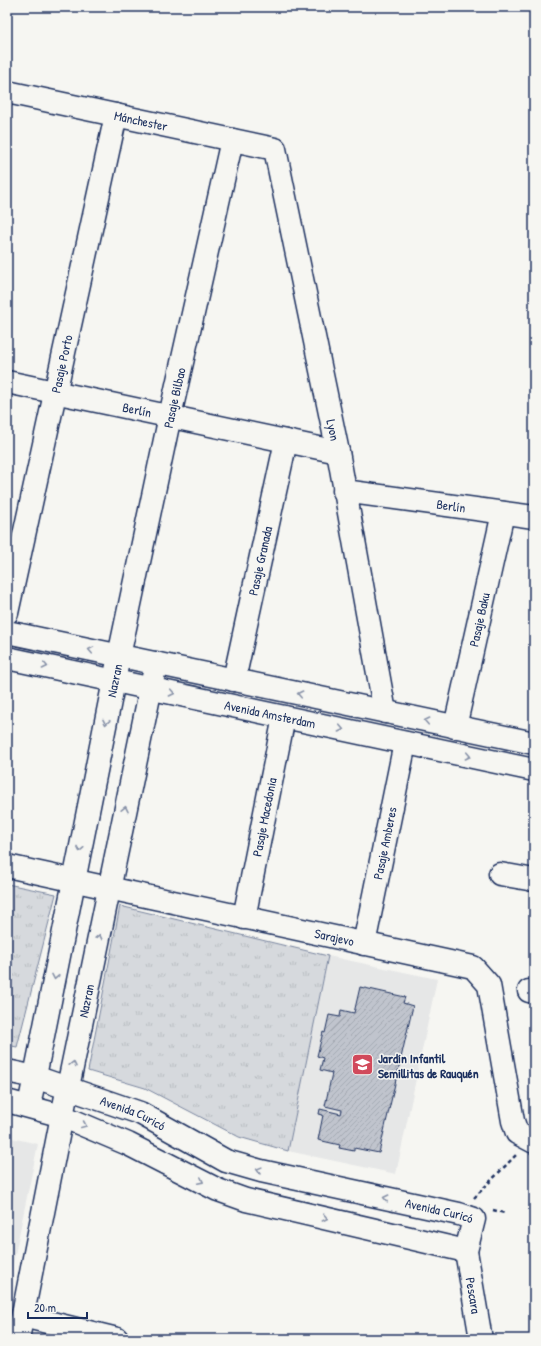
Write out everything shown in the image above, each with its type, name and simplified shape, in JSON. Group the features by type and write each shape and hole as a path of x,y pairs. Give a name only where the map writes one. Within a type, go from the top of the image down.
{"street":[{"name":"Mánchester","path":"7,92 275,149"},
{"name":"Pasaje Porto","path":"7,613 116,115"},
{"name":"Pasaje Bilbao","path":"119,656 170,416 232,140"},
{"name":"Lyon","path":"275,149 338,452 385,712"},
{"name":"Berlín","path":"7,382 338,452"},
{"name":"Pasaje Granada","path":"234,680 286,441"},
{"name":"Berlín","path":"344,491 534,517"},
{"name":"Pasaje Baku","path":"455,727 503,513"},
{"name":"Avenida Amsterdam","path":"7,632 534,743"},
{"name":"Nazran","path":"29,1106 119,656"},
{"name":"Avenida Amsterdam","path":"7,658 534,770"},
{"name":"Nazran","path":"18,1339 62,1116 156,663"},
{"name":"Pasaje Macedonia","path":"244,918 284,717"},
{"name":"Pasaje Amberes","path":"364,944 405,743"},
{"name":"Sarajevo","path":"7,866 473,967 488,985 513,1121 517,1133 532,1141"},
{"path":"500,874 534,880"},
{"name":"Avenida Curicó","path":"7,1070 35,1077 140,1113 226,1161 261,1171 459,1214 474,1219 466,1251"},
{"path":"7,1101 62,1116 128,1144 218,1190 246,1200 466,1251"},
{"name":"Pescara","path":"466,1251 482,1339"},
{"path":"23,1316 117,1339"}],"path":[{"path":"459,1214 532,1141"},
{"path":"490,1209 504,1213"}],"shaded area":[{"name":"Jardín Infantil Semillitas de Rauquén","path":"328,956 437,979 396,1174 288,1151"},
{"path":"7,1137 38,1144 7,1293"}],"green space":[{"path":"7,884 56,894 17,1047 7,1045"},
{"path":"120,906 328,956 288,1151 239,1137 145,1088 88,1071"}],"building":[{"path":"360,987 405,997 403,1003 413,1006 379,1153 354,1148 354,1151 339,1148 340,1145 318,1140 323,1115 319,1114 320,1109 341,1114 342,1110 325,1106 332,1073 320,1070 323,1058 317,1056 323,1032 325,1033 329,1015 340,1017 341,1010 354,1013"}],"place":[{"name":"Jardín Infantil Semillitas de Rauquén","path":"362,1065"}]}
